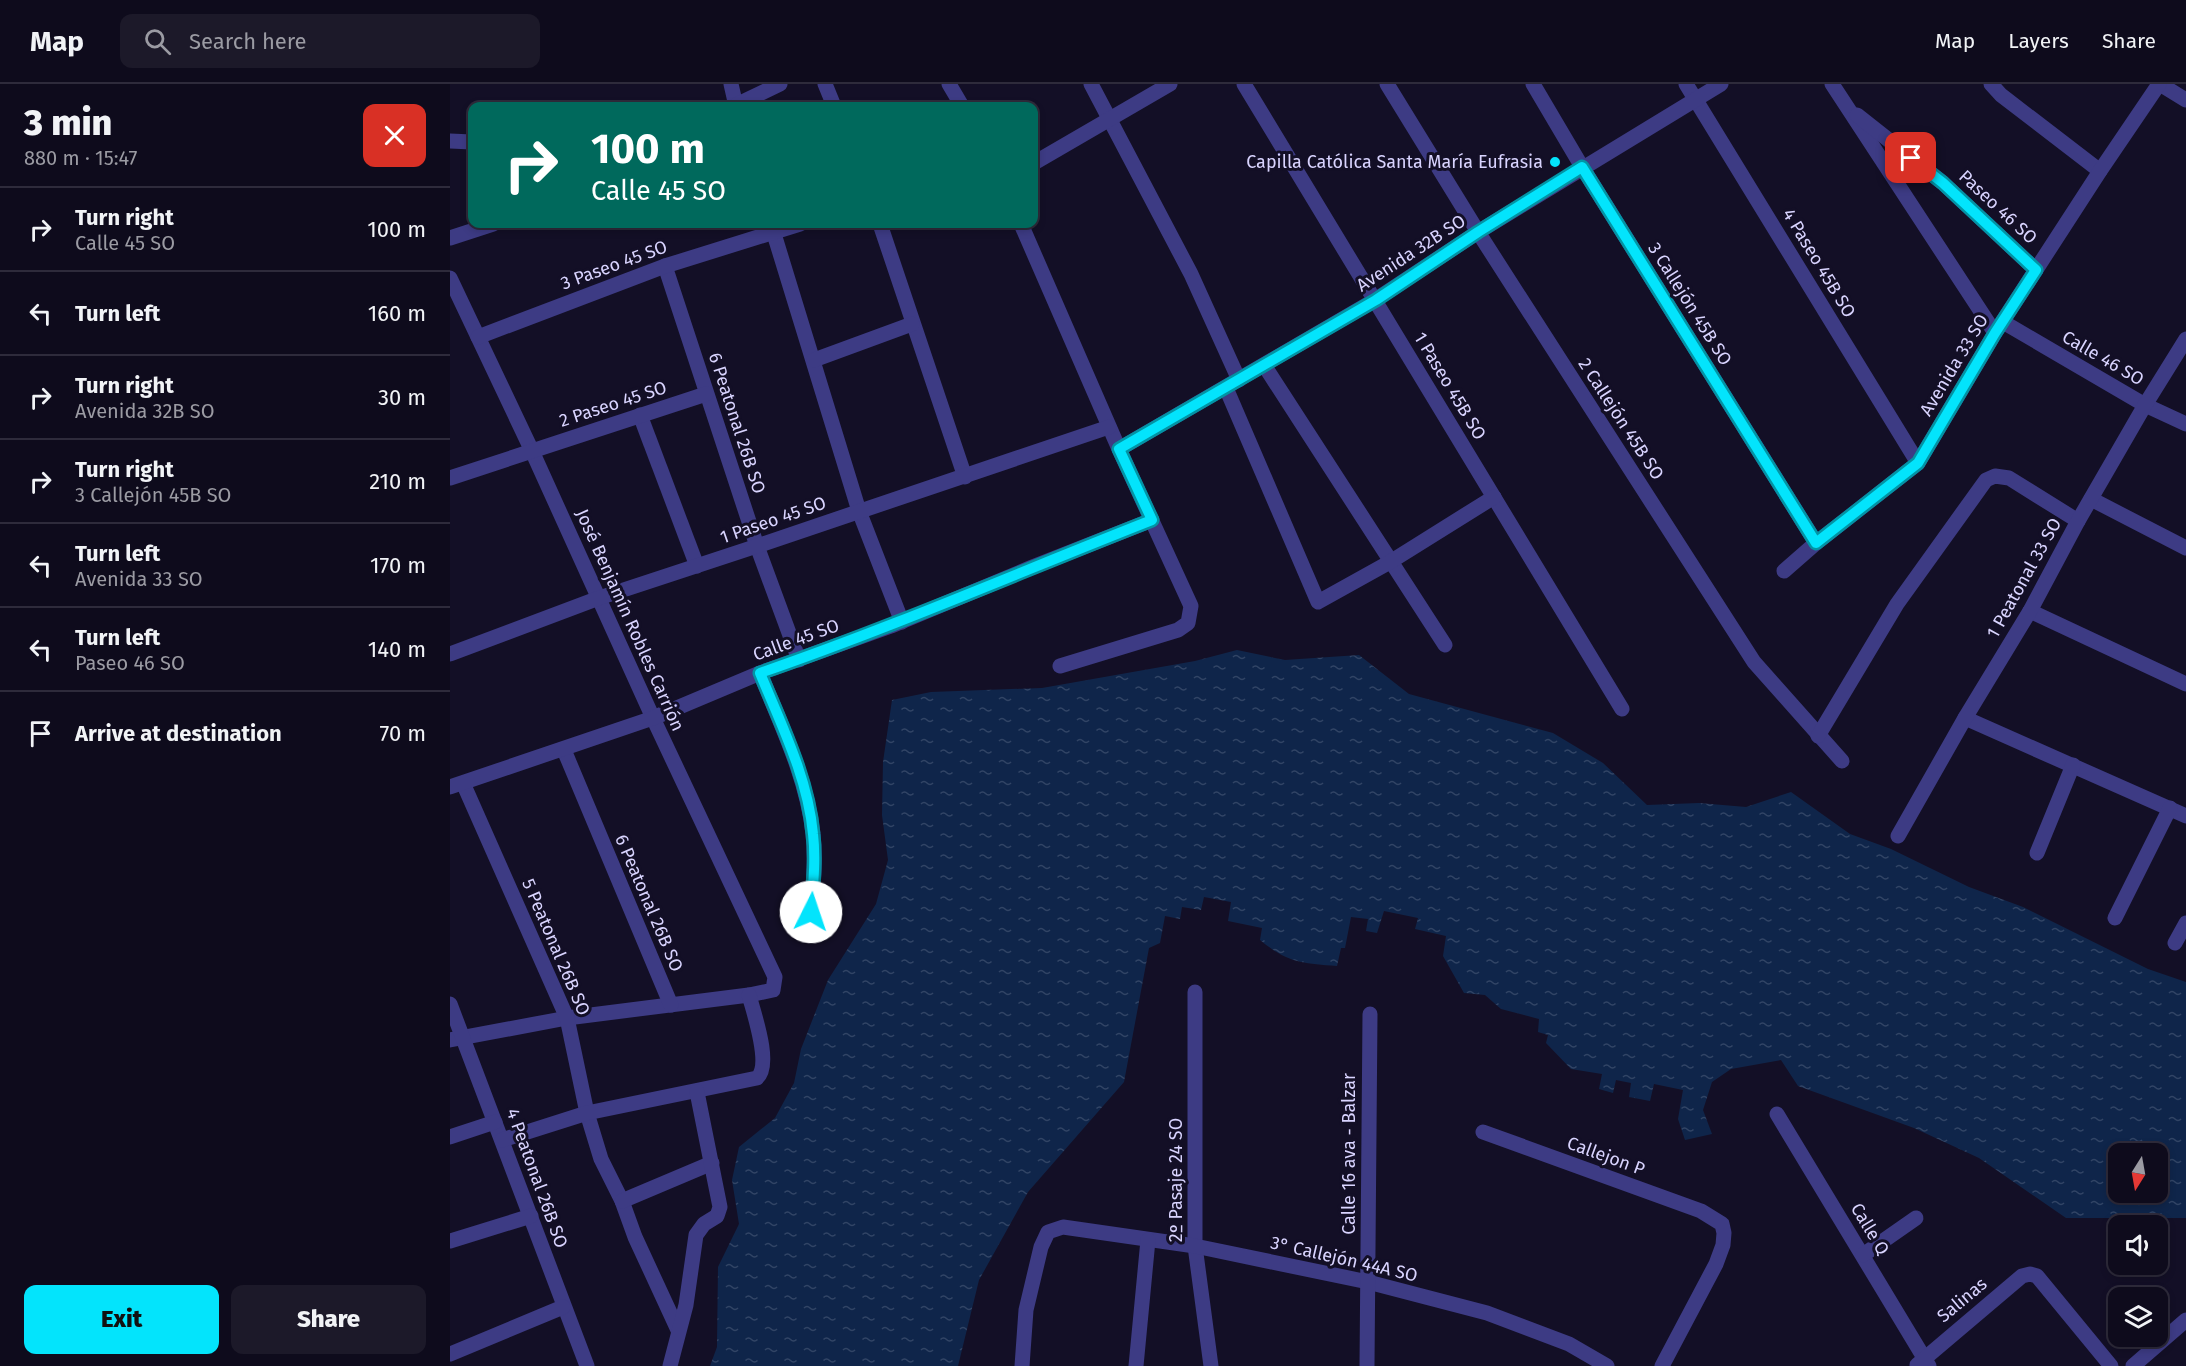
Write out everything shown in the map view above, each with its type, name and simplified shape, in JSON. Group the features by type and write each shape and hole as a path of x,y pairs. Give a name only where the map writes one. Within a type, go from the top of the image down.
{"street":[{"path":"730,84 735,102"},
{"path":"744,102 780,84"},
{"path":"825,84 832,102"},
{"path":"949,84 960,102"},
{"path":"1091,84 1191,274 1318,602 1390,562 1494,497"},
{"path":"1038,161 1170,84"},
{"name":"1 Paseo 45B SO","path":"1244,84 1622,710"},
{"name":"2 Callejón 45B SO","path":"1387,84 1478,232 1754,662 1842,761"},
{"name":"3 Callejón 45B SO","path":"1533,84 1582,167 1816,543"},
{"name":"4 Paseo 45B SO","path":"1686,84 1918,463"},
{"name":"Avenida 32B SO","path":"1119,449 1376,300 1478,232 1721,84"},
{"name":"Paseo 46 SO","path":"1832,84 1999,328"},
{"path":"1991,84 2001,95 2100,171"},
{"path":"2159,84 2186,100"},
{"name":"Avenida 33 SO","path":"1784,571 1918,463 1999,328 2159,84"},
{"name":"Paseo 46 SO","path":"1847,106 1943,183 2036,270"},
{"path":"450,141 468,142"},
{"path":"450,238 481,228"},
{"name":"3 Paseo 45 SO","path":"478,337 769,228"},
{"path":"772,228 859,511 902,622"},
{"path":"881,228 965,477"},
{"path":"1023,228 1109,427 1191,606 1191,618 1184,628 1060,666"},
{"name":"6 Peatonal 26B SO","path":"665,266 757,546 799,660"},
{"name":"José Benjamín Robles Carrión","path":"450,278 775,977 773,990 749,995"},
{"path":"814,360 912,324"},
{"name":"Calle 46 SO","path":"1999,328 2145,405 2186,424"},
{"name":"1 Peatonal 33 SO","path":"1898,836 1965,718 2030,611 2091,498 2186,339"},
{"path":"1264,365 1445,645"},
{"name":"2 Paseo 45 SO","path":"450,478 706,394"},
{"path":"640,415 697,566"},
{"name":"1 Paseo 45 SO","path":"450,654 599,598 1109,427"},
{"path":"1818,736 1897,604 1986,480 1995,476 2009,478 2078,521"},
{"path":"2091,498 2186,548"},
{"name":"Calle 45 SO","path":"456,785 653,718 760,673 902,622 1152,520"},
{"path":"2030,611 2186,684"},
{"path":"760,673 799,773 808,808 815,856 811,912"},
{"path":"1965,718 2186,816"},
{"name":"6 Peatonal 26B SO","path":"564,750 671,1005"},
{"path":"2037,853 2073,765"},
{"name":"5 Peatonal 26B SO","path":"456,785 567,1018 587,1113 601,1159 622,1201 634,1237 678,1330"},
{"path":"2115,918 2170,808"},
{"path":"2175,943 2186,923"},
{"name":"2º Pasaje 24 SO","path":"1195,992 1195,1246 1211,1366"},
{"path":"457,1039 567,1018 749,995 764,1057 762,1072 757,1078 587,1113 502,1140"},
{"name":"4 Peatonal 26B SO","path":"450,1004 457,1039 495,1122 587,1366"},
{"name":"Calle 16 ava - Balzar","path":"1367,1366 1370,1014"},
{"path":"670,1366 686,1305 696,1235 704,1224 717,1216 720,1207 697,1092"},
{"name":"Calle Q","path":"1777,1114 1863,1255 1923,1363"},
{"path":"450,1137 495,1122"},
{"name":"Callejon P","path":"1483,1132 1714,1217 1722,1224 1724,1233 1720,1253 1662,1366"},
{"path":"622,1201 712,1163"},
{"path":"450,1241 531,1216"},
{"path":"1863,1255 1916,1218"},
{"name":"3° Callejón 44A SO","path":"1022,1366 1026,1310 1041,1247 1048,1232 1063,1227 1195,1246 1368,1282 1487,1313 1569,1344 1607,1366"},
{"name":"2º Pasaje 24 SO","path":"1136,1366 1148,1240"},
{"name":"Salinas","path":"1923,1363 2022,1275 2030,1274 2037,1276 2111,1366"},
{"path":"450,1354 563,1307"},
{"path":"2133,1366 2186,1320"}],"water":[{"path":"1237,650 1285,660 1359,655 1409,694 1553,733 1603,763 1647,805 1699,803 1746,807 1791,792 1850,834 1891,849 1969,887 2023,907 2148,969 2186,982 2186,1218 2168,1218 2168,1215 2108,1215 2108,1218 2066,1218 1979,1158 1914,1128 1798,1086 1781,1060 1731,1069 1712,1082 1703,1110 1712,1134 1685,1140 1678,1119 1683,1090 1654,1084 1650,1101 1629,1097 1631,1083 1616,1080 1613,1093 1599,1089 1602,1074 1571,1069 1546,1043 1548,1035 1538,1032 1539,1019 1501,1009 1485,995 1464,993 1443,956 1446,936 1415,929 1418,918 1384,911 1377,933 1366,931 1368,919 1351,917 1345,948 1341,948 1337,966 1325,965 1287,958 1260,940 1262,928 1228,921 1231,902 1204,897 1201,910 1182,907 1180,919 1165,916 1160,943 1149,948 1124,1082 1028,1192 979,1280 958,1366 710,1366 717,1347 718,1267 739,1224 732,1180 739,1147 775,1118 794,1083 801,1049 828,980 876,904 888,860 882,815 883,762 892,700 931,692 1042,688 1195,661"}],"place":[{"name":"Capilla Católica Santa María Eufrasia","path":"1555,162"}],"route":[{"path":"811,912 815,856 808,808 799,773 760,673 891,626 1152,520 1119,449 1376,300 1478,232 1582,167 1816,543 1918,463 1995,333 2036,270 1943,183 1911,158"}]}
